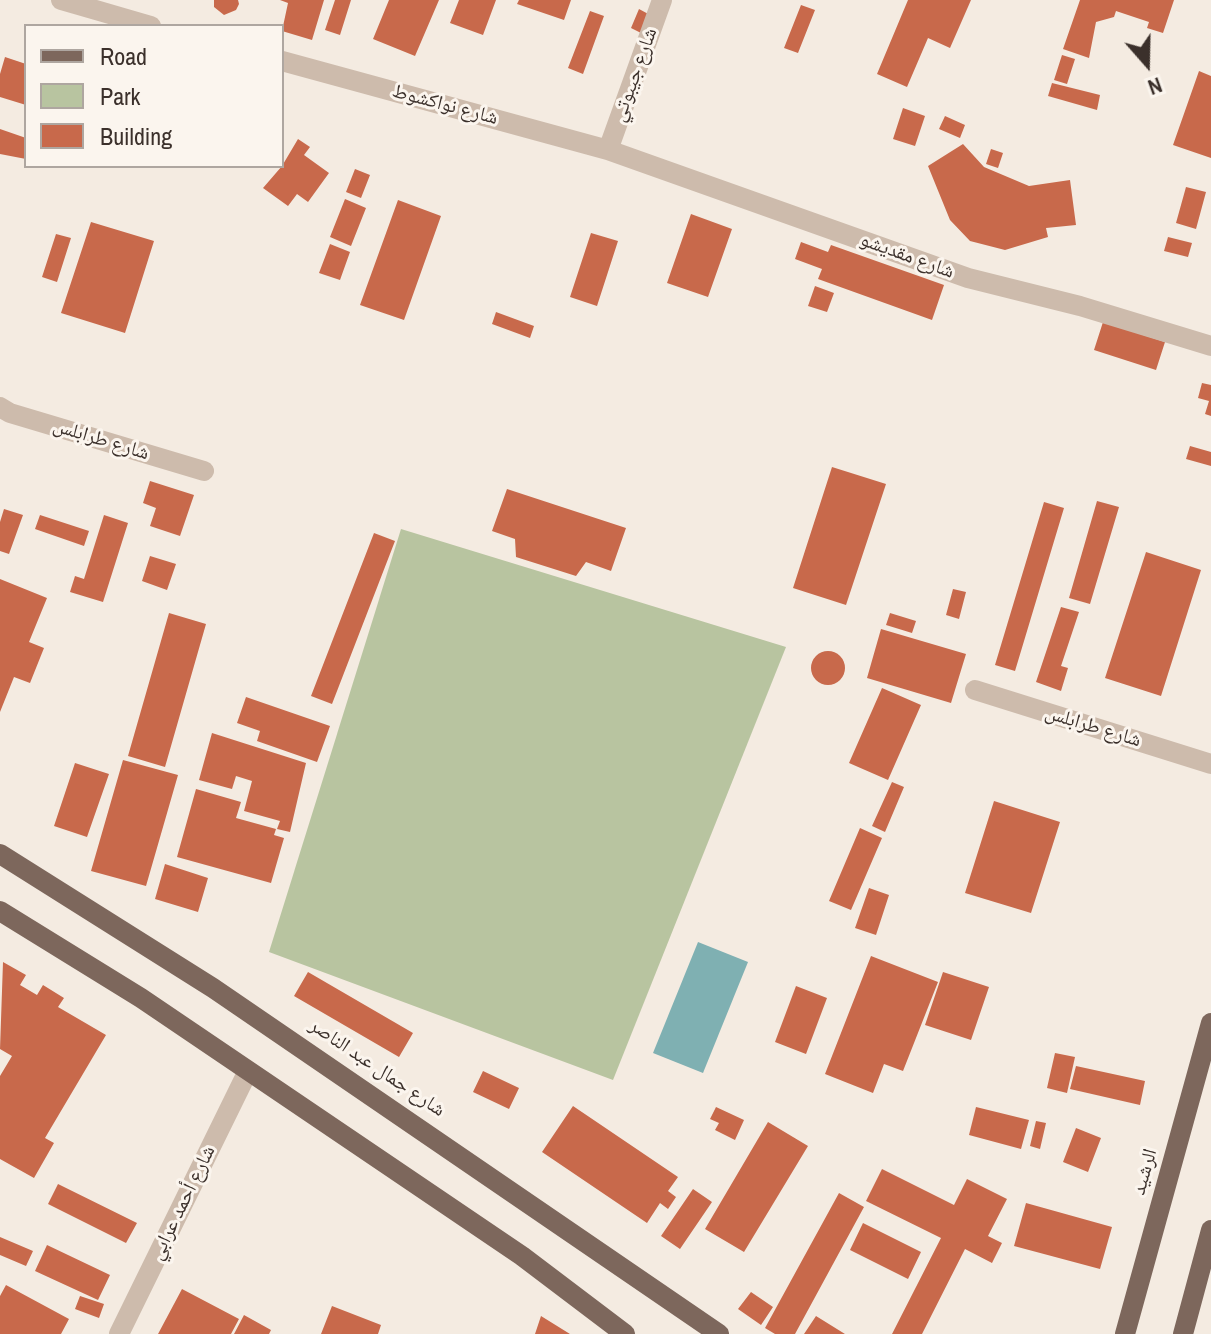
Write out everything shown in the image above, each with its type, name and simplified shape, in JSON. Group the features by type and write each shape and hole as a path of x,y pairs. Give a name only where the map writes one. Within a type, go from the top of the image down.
{"main road":[{"name":"شارع جمال عبد الناصر","path":"0,854 226,996 719,1334"},
{"path":"0,911 141,998 522,1256 625,1334"},
{"name":"الرشيد","path":"1125,1334 1211,1023"},
{"path":"1183,1334 1211,1230"}],"street":[{"path":"61,0 144,24"},
{"name":"شارع جيبوتي","path":"608,150 662,0"},
{"name":"شارع نواكشوط","path":"284,62 608,150"},
{"name":"شارع مقديشو","path":"608,150 968,278 1080,306 1211,346"},
{"name":"شارع طرابلس","path":"0,407 10,413 204,471"},
{"name":"شارع طرابلس","path":"975,690 1211,764"},
{"name":"شارع أحمد عرابي","path":"119,1334 248,1071"}],"green space":[{"path":"401,529 786,647 613,1080 269,952"}],"water":[{"path":"698,942 748,962 703,1073 653,1053"}],"building":[{"path":"214,0 238,0 239,4 236,10 224,15 214,7"},
{"path":"280,0 324,0 312,40 284,32 288,3"},
{"path":"335,0 351,0 340,35 325,30"},
{"path":"389,0 439,0 415,56 373,39"},
{"path":"459,0 496,0 483,35 450,23"},
{"path":"519,0 571,0 564,20 517,4"},
{"path":"908,0 971,0 950,48 928,38 907,87 877,74"},
{"path":"1080,0 1174,0 1163,33 1147,28 1149,22 1116,11 1114,17 1096,22 1089,58 1063,49"},
{"path":"801,5 815,10 798,53 784,48"},
{"path":"639,9 652,16 643,34 631,28"},
{"path":"590,11 604,16 583,74 568,68"},
{"path":"1062,55 1075,59 1067,84 1054,80"},
{"path":"5,57 24,63 24,104 0,97 0,74"},
{"path":"1199,71 1211,76 1211,158 1173,145"},
{"path":"1052,83 1100,95 1097,110 1048,96"},
{"path":"903,108 925,116 915,146 893,139"},
{"path":"945,116 965,125 960,138 939,129"},
{"path":"0,129 24,137 24,159 0,154"},
{"path":"298,139 310,147 304,155 329,173 308,202 297,194 288,206 263,188 280,168 284,168"},
{"path":"963,144 984,167 1029,186 1070,180 1076,225 1046,228 1048,237 1005,250 970,241 950,220 928,166"},
{"path":"991,149 1003,153 998,168 986,164"},
{"path":"355,169 370,175 361,198 346,192"},
{"path":"1186,187 1206,192 1196,229 1176,223"},
{"path":"345,199 366,208 351,246 330,237"},
{"path":"398,200 441,216 404,320 360,305"},
{"path":"691,214 732,229 708,297 667,283"},
{"path":"91,222 154,241 125,333 61,313"},
{"path":"591,233 618,241 597,306 570,297"},
{"path":"56,234 71,238 57,282 42,277"},
{"path":"1168,237 1192,243 1188,257 1164,251"},
{"path":"801,242 828,252 831,245 944,285 932,320 818,279 822,269 795,259"},
{"path":"330,244 350,252 340,280 319,273"},
{"path":"815,286 834,293 827,312 808,306"},
{"path":"496,312 534,326 530,338 492,324"},
{"path":"1103,322 1165,342 1156,370 1094,350"},
{"path":"1202,383 1211,385 1211,416 1205,414 1209,401 1198,398"},
{"path":"1190,446 1211,452 1211,466 1186,459"},
{"path":"832,467 886,484 846,605 793,588"},
{"path":"150,481 194,495 180,536 150,526 156,508 143,503"},
{"path":"507,489 626,528 611,571 586,562 576,576 516,557 515,539 492,531"},
{"path":"1097,501 1119,507 1090,604 1069,598"},
{"path":"1044,502 1064,508 1015,671 995,665"},
{"path":"4,509 23,515 9,554 0,551 0,522"},
{"path":"40,515 89,531 84,546 35,529"},
{"path":"104,515 128,523 103,602 70,592 75,576 84,579"},
{"path":"374,533 395,541 332,704 311,696"},
{"path":"1146,552 1201,570 1161,696 1105,678"},
{"path":"150,556 176,564 167,590 142,581"},
{"path":"0,579 47,598 29,642 44,648 30,683 14,677 0,712"},
{"path":"953,589 966,592 959,619 946,615"},
{"path":"1061,607 1079,612 1061,666 1068,668 1061,691 1036,682"},
{"path":"169,613 206,624 165,767 128,756"},
{"path":"890,613 916,621 912,633 886,625"},
{"path":"881,629 966,654 951,703 867,678"},
{"path":"828,651 840,656 845,668 840,680 828,685 816,680 811,668 816,656"},
{"path":"882,688 921,705 888,780 849,763"},
{"path":"246,697 330,726 317,762 257,741 260,731 237,723"},
{"path":"212,733 306,763 290,832 277,829 280,821 244,811 252,781 236,776 232,789 199,780"},
{"path":"123,760 178,775 146,886 91,871"},
{"path":"75,763 109,774 87,837 54,826"},
{"path":"892,782 904,787 885,832 872,826"},
{"path":"196,789 241,802 236,818 276,829 274,835 284,838 271,883 177,857"},
{"path":"994,801 1060,822 1031,913 965,893"},
{"path":"860,828 882,838 851,910 829,901"},
{"path":"165,864 208,878 198,912 155,899"},
{"path":"869,888 889,895 876,935 855,928"},
{"path":"871,956 938,982 903,1071 884,1064 873,1093 825,1074"},
{"path":"3,962 26,975 20,985 37,995 43,985 64,998 58,1007 106,1035 45,1138 54,1143 34,1178 0,1159 0,1076 12,1056 0,1049"},
{"path":"308,972 413,1033 399,1057 294,996"},
{"path":"943,972 989,987 971,1040 925,1025"},
{"path":"796,986 827,998 806,1054 775,1042"},
{"path":"1055,1053 1075,1057 1067,1093 1047,1088"},
{"path":"1076,1066 1145,1081 1140,1105 1070,1089"},
{"path":"483,1071 519,1088 509,1109 473,1092"},
{"path":"573,1106 678,1177 668,1191 676,1197 668,1209 660,1203 647,1223 542,1152"},
{"path":"716,1107 744,1120 735,1140 715,1130 719,1123 710,1119"},
{"path":"976,1107 1029,1120 1021,1149 969,1135"},
{"path":"1036,1121 1046,1123 1040,1149 1030,1146"},
{"path":"768,1122 808,1146 744,1252 705,1229"},
{"path":"1076,1128 1101,1138 1088,1172 1063,1162"},
{"path":"882,1169 954,1205 967,1179 1007,1199 988,1236 1002,1243 992,1263 965,1249 922,1334 892,1334 941,1238 866,1201"},
{"path":"58,1184 137,1223 126,1243 48,1204"},
{"path":"693,1189 712,1202 680,1249 661,1236"},
{"path":"839,1193 864,1207 795,1334 775,1334 765,1328"},
{"path":"1026,1203 1112,1227 1100,1269 1014,1246"},
{"path":"863,1223 921,1252 908,1279 850,1250"},
{"path":"0,1237 33,1251 26,1266 0,1255"},
{"path":"47,1245 110,1275 98,1300 35,1271"},
{"path":"6,1285 69,1319 61,1334 0,1334 0,1296"},
{"path":"182,1289 239,1319 231,1334 158,1334"},
{"path":"751,1292 773,1307 761,1325 738,1309"},
{"path":"80,1296 104,1304 99,1318 75,1309"},
{"path":"332,1306 381,1325 378,1334 321,1334"},
{"path":"244,1315 271,1330 269,1334 234,1334"},
{"path":"541,1316 570,1334 535,1334"},
{"path":"816,1316 845,1334 804,1334"}]}
